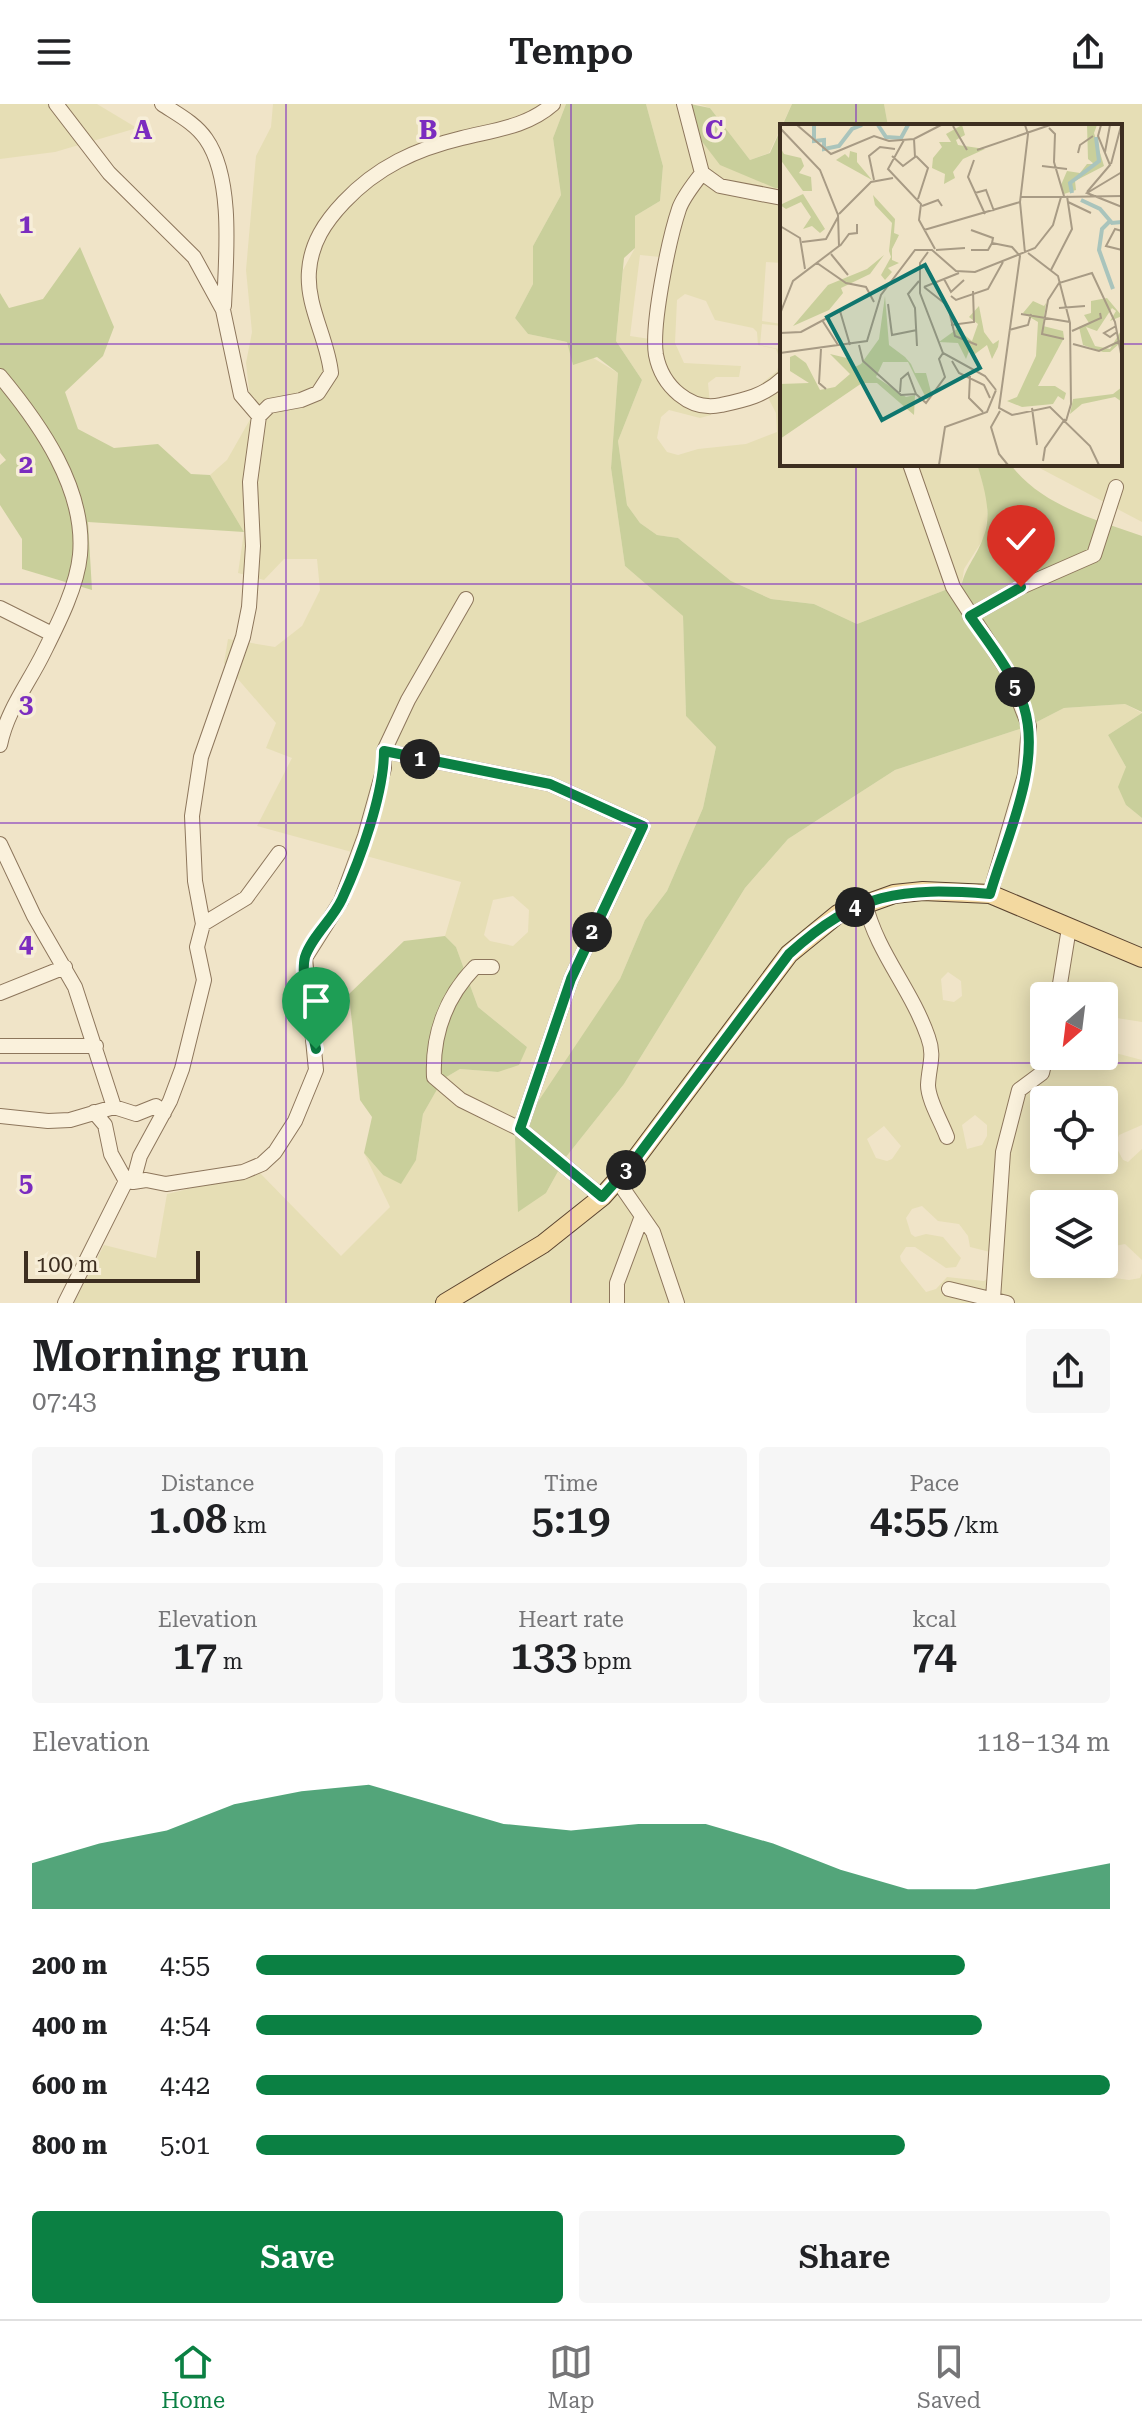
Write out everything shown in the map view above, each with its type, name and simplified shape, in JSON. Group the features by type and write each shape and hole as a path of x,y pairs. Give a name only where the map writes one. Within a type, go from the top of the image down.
{"main road":[{"path":"445,1303 543,1244 602,1197 789,954 838,914 894,894 923,891 990,894 1142,958"}],"street":[{"path":"56,104 109,173 194,257 223,310"},
{"path":"162,104 195,126 216,155 223,180 223,310 241,395 259,416"},
{"path":"65,1303 164,1113 182,1069 204,980 197,947 203,924 191,837 196,781 243,637 249,607 253,546 250,482 259,416 269,406 301,400 327,384 331,373 308,275 311,253 320,232 347,199 377,171 430,147 506,128 541,115 553,104"},
{"path":"684,104 693,152 702,173 720,186 780,198"},
{"path":"702,173 680,206 667,253 656,354 666,380 686,401 707,408 756,397 780,380"},
{"path":"0,376 60,464 77,510 80,557 52,634 7,718 0,745"},
{"path":"911,466 953,587 1007,670 1029,726 1025,775 990,894"},
{"path":"970,616 1067,564 1094,555 1116,487"},
{"path":"130,1181 166,1184 243,1172 262,1164 275,1152 295,1121 316,1070 305,958 341,901 365,836 384,768 384,751 408,700 466,599"},
{"path":"0,608 52,634"},
{"path":"384,751 550,784 643,826 571,979 520,1129"},
{"path":"0,844 34,916 65,967 96,1046 114,1107"},
{"path":"203,924 246,898 279,853"},
{"path":"865,903 873,935 906,989 929,1038 935,1057 928,1087 947,1137"},
{"path":"1060,982 1069,928"},
{"path":"0,993 65,967"},
{"path":"492,967 475,967 458,984 435,1039 434,1077 461,1100 520,1129 602,1197"},
{"path":"0,1046 96,1046"},
{"path":"949,1289 1000,1301 1003,1152 1019,1090 1043,1070"},
{"path":"0,1116 70,1120 114,1107 136,1114 156,1106 164,1113"},
{"path":"94,1112 105,1125 111,1154 130,1181"},
{"path":"617,1180 653,1232 677,1303"},
{"path":"617,1303 617,1283 642,1216"}],"shaded area":[{"path":"0,104 97,104 137,128 55,152 0,159"},
{"path":"273,104 566,104 553,138 561,195 533,246 533,284 515,318 528,334 567,342 618,373 611,468 625,566 683,616 686,716 716,747 703,808 667,891 645,920 620,979 546,1193 566,1157 624,1084 745,888 788,839 895,770 1029,726 1064,708 1125,704 1142,713 1108,735 1126,767 1126,805 1142,818 1142,1022 1118,1018 1118,982 1030,982 1030,1070 1118,1070 1118,1054 1142,1060 1142,1125 1118,1138 1118,1086 1030,1086 1030,1174 1118,1174 1118,1151 1123,1160 1128,1162 1142,1149 1142,1260 1125,1244 1118,1245 1118,1190 1030,1190 1030,1278 1129,1280 1140,1278 1142,1273 1142,1303 74,1303 104,1245 156,1258 167,1194 259,1172 341,1256 390,1207 364,1153 383,1175 416,1160 423,1114 443,1079 460,1069 498,1072 527,1047 478,1007 456,947 445,936 461,882 257,826 292,758 266,748 276,723 224,663 228,639 275,647 302,626 320,590 317,559 284,559 264,580 238,573 244,532 210,475 227,460 252,416 246,363 252,332 246,270 256,156 271,127","holes":["513,896 529,910 528,932 513,946 490,941 484,935 493,900","948,972 961,981 962,996 954,1002 943,1000 941,979","975,1115 987,1125 987,1136 982,1145 967,1149 962,1125","884,1126 901,1146 887,1161 876,1158 867,1139","922,1206 938,1221 959,1224 968,1236 970,1247 990,1252 997,1271 984,1281 947,1277 936,1289 926,1292 901,1261 900,1256 906,1247 915,1247 946,1268 956,1267 961,1258 943,1237 926,1234 915,1237 911,1234 906,1218 912,1209"]},
{"path":"646,104 690,104 775,188 780,188 780,263 766,262 762,321 780,326 762,324 760,345 779,349 780,341 780,360 780,466 978,466 987,498 987,519 984,538 964,569 961,590 953,587 857,624 814,604 771,599 731,581 678,538 657,535 640,523 627,505 618,441 642,380 616,341 623,270 635,248 635,216 660,201 663,166","holes":["640,255 660,257 650,339 630,336","685,294 706,301 715,320 753,328 757,332 758,345 776,349 780,360 777,371 761,384 776,413 777,432 746,444 698,449 678,455 667,452 657,438 661,417 669,410 700,418 711,415 708,383 716,377 739,377 741,366 684,363 675,343 677,300"]},
{"path":"698,104 792,104 769,153 750,160 710,108"},
{"path":"884,104 1142,104 1142,522 1036,466 1122,466 1122,124 888,124"}],"green space":[{"path":"566,104 646,104 663,166 660,201 635,216 635,248 624,258 616,341 642,380 618,441 627,505 640,523 657,535 678,538 731,581 771,599 814,604 857,624 953,587 961,589 986,529 986,501 978,466 1012,466 1037,491 1053,501 1142,536 1142,712 1125,704 1064,708 1029,726 895,770 788,839 745,888 624,1084 566,1157 546,1193 518,1212 515,1136 620,979 645,920 667,891 703,808 716,747 686,716 683,616 625,566 611,468 618,373 597,357 573,365 567,342 528,334 515,318 533,284 533,246 561,195 553,138"},
{"path":"690,104 710,108 750,160 770,153 780,130 780,188 720,165 684,118"},
{"path":"792,104 884,104 888,124 783,124"},
{"path":"80,247 114,327 103,356 65,392 78,429 114,448 158,444 191,474 210,475 244,532 88,522 92,590 22,569 22,539 0,505 0,465 6,460 0,453 0,293 9,308 43,299"},
{"path":"1142,713 1142,818 1126,805 1118,787 1126,767 1108,735"},
{"path":"445,936 456,947 478,1007 527,1047 519,1065 498,1072 460,1069 443,1079 423,1114 416,1160 401,1184 383,1175 364,1153 372,1117 360,1100 349,994 404,941"}],"route":[{"path":"316,1049 308,1012 305,958 341,901 365,836 384,768 384,751 463,770 550,784 643,826 610,890 571,979 520,1129 602,1197 634,1161 732,1026 789,954 814,931 838,914 894,894 923,891 990,894 1025,775 1029,726 1023,704 1007,670 970,616 1021,587"}]}
